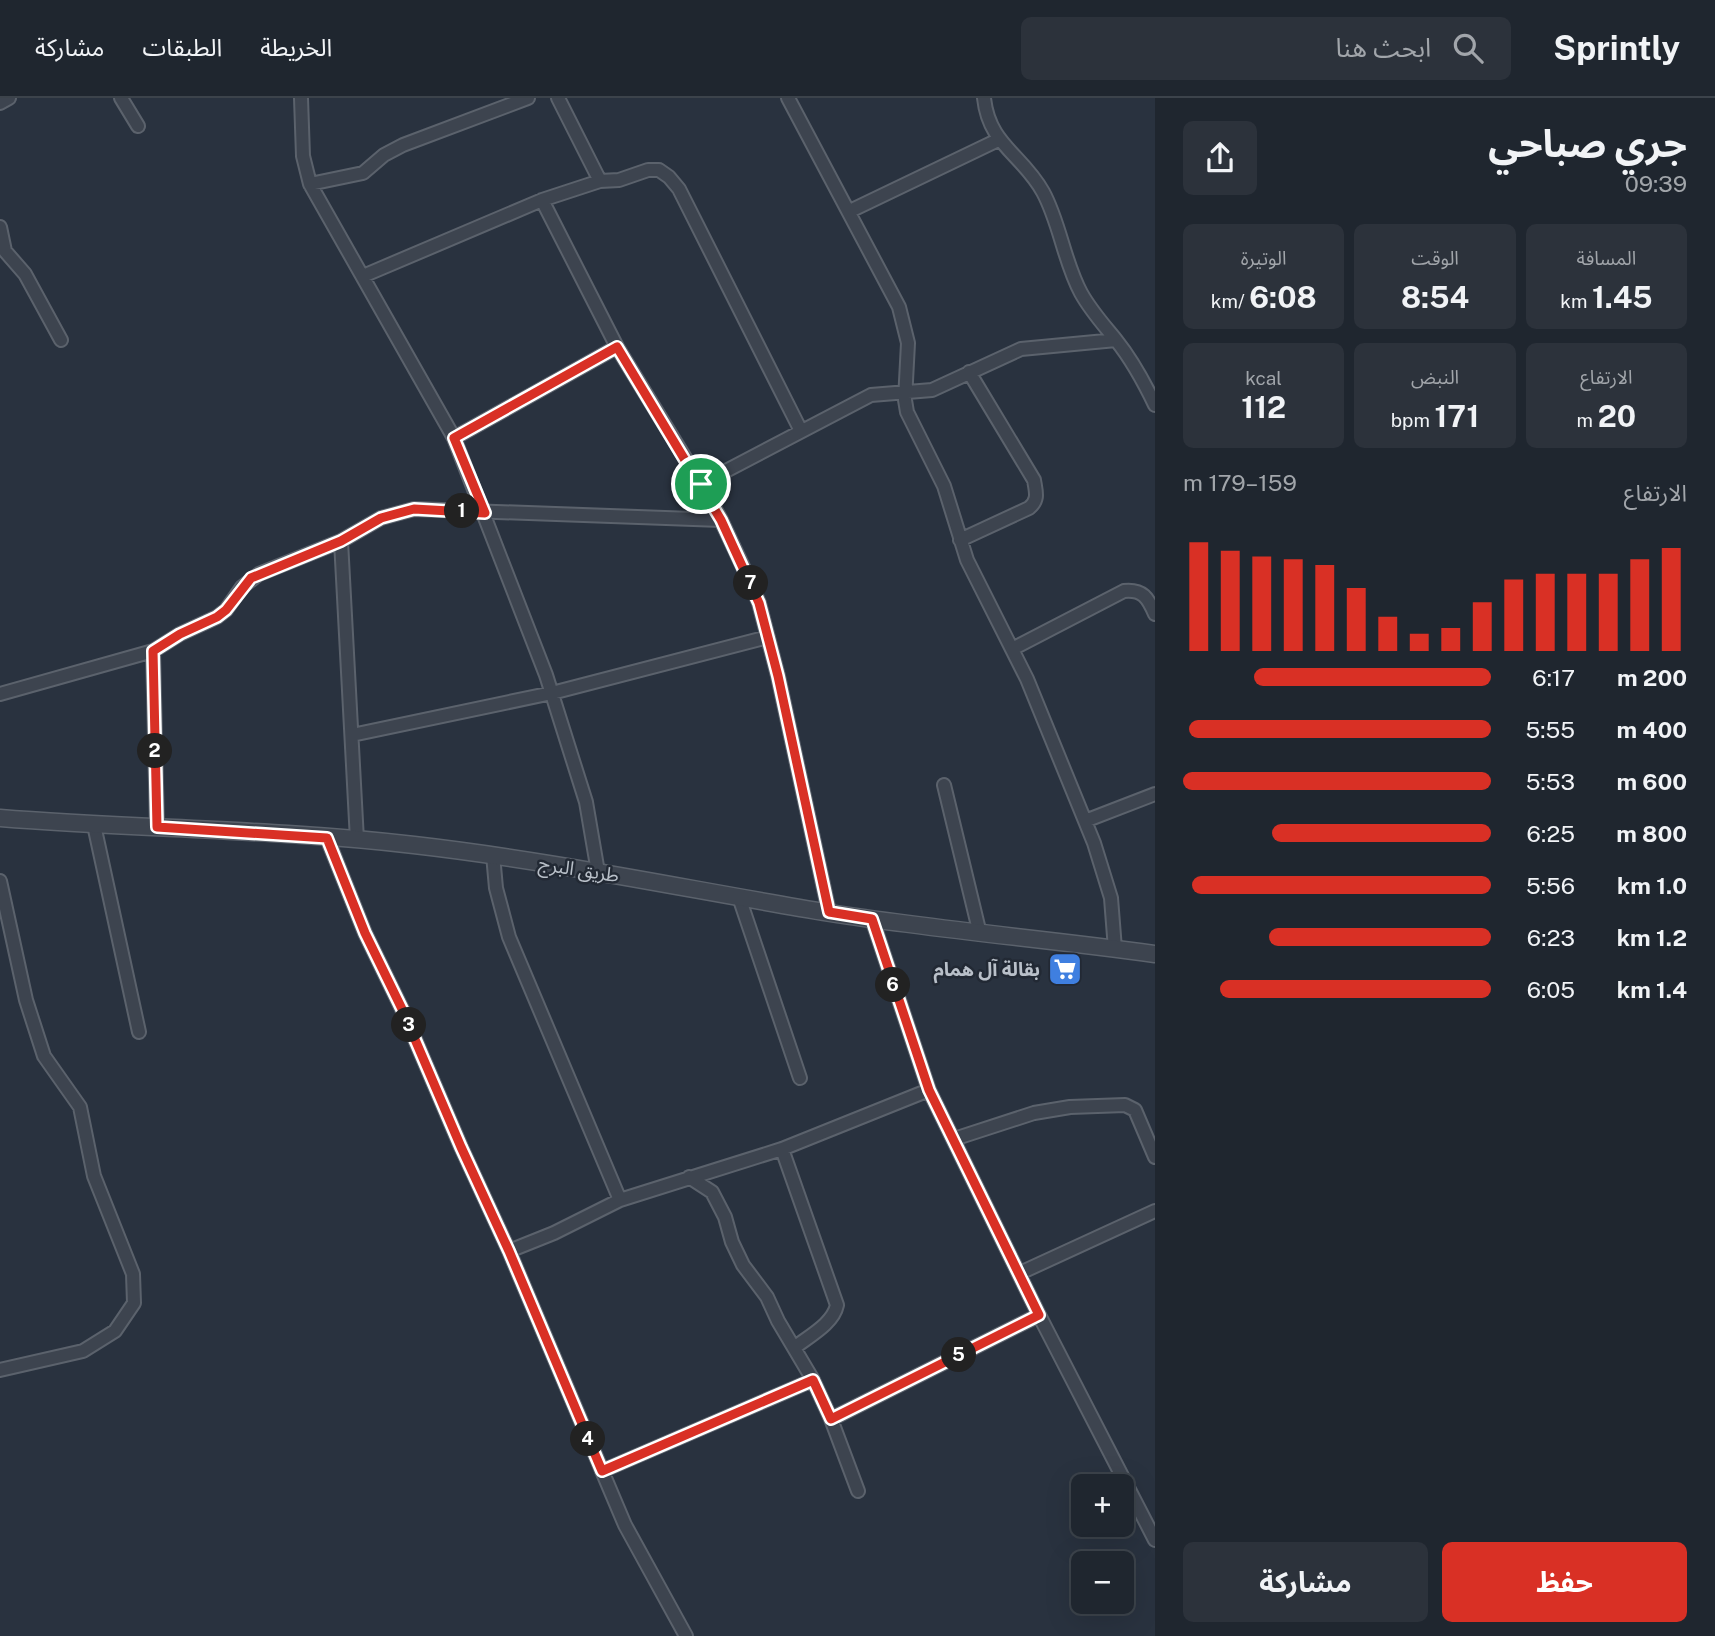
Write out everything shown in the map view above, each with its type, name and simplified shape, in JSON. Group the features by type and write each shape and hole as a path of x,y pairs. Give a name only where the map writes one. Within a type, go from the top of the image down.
{"street":[{"path":"0,103 9,98"},
{"path":"121,98 138,126"},
{"path":"301,98 303,156 310,184 454,438 485,513 552,693 586,802 598,872"},
{"path":"310,184 363,173 384,155 403,145 528,98"},
{"path":"558,98 600,181"},
{"path":"788,98 899,307 908,343 905,393 907,412 944,486 967,560 1050,731 1085,821 1111,898 1115,949"},
{"path":"984,98 991,127 998,140 1026,166 1044,194 1079,290 1093,315 1116,340 1141,375 1155,405"},
{"path":"850,212 998,140"},
{"path":"363,275 542,200 600,181 659,170 679,189 801,431"},
{"path":"542,200 617,347 721,520 755,593 778,676 829,912"},
{"path":"0,226 2,245 9,258 32,284 61,340"},
{"path":"701,484 871,395 932,390 1021,349 1116,340"},
{"path":"454,438 617,347"},
{"path":"960,540 1029,508 1035,503 1037,495 1034,480 969,372"},
{"path":"0,694 153,651 180,634 217,617 226,610 251,578 341,541 381,518 414,509 721,520"},
{"path":"341,541 357,840"},
{"path":"1012,649 1124,592 1135,590 1145,595 1155,614"},
{"path":"352,734 552,693 768,638"},
{"path":"153,651 157,827"},
{"path":"944,785 980,934"},
{"path":"1085,821 1155,794"},
{"name":"طريق البرج","path":"0,818 357,840 493,855 872,919 1155,954"},
{"path":"94,825 139,1032"},
{"path":"327,838 365,933 407,1020 509,1251 625,1525 686,1636"},
{"path":"493,855 496,888 509,937 620,1199"},
{"path":"0,881 26,1000 44,1056 80,1107 94,1176 132,1274 134,1303 116,1331 83,1351 0,1370"},
{"path":"739,897 800,1078"},
{"path":"872,919 929,1090 1039,1315 1155,1540"},
{"path":"509,1251 554,1233 620,1199 782,1149 929,1090"},
{"path":"954,1139 1034,1113 1070,1107 1125,1105 1135,1110 1155,1157"},
{"path":"782,1149 837,1305 835,1313 824,1326 794,1348"},
{"path":"689,1177 712,1192 725,1217 732,1242 743,1265 767,1297 813,1380 858,1491"},
{"path":"1020,1273 1155,1211"},
{"path":"831,1419 1039,1315"},
{"path":"602,1471 813,1380"}],"place":[{"name":"بقالة آل همام","path":"1065,969"}],"route":[{"path":"617,347 701,484 721,520 759,603 778,676 829,912 872,919 929,1090 1039,1315 831,1419 813,1380 602,1471 437,1087 365,933 327,838 157,827 153,651 180,634 217,617 226,610 251,578 341,541 381,518 414,509 485,513 454,438 617,347"}]}
